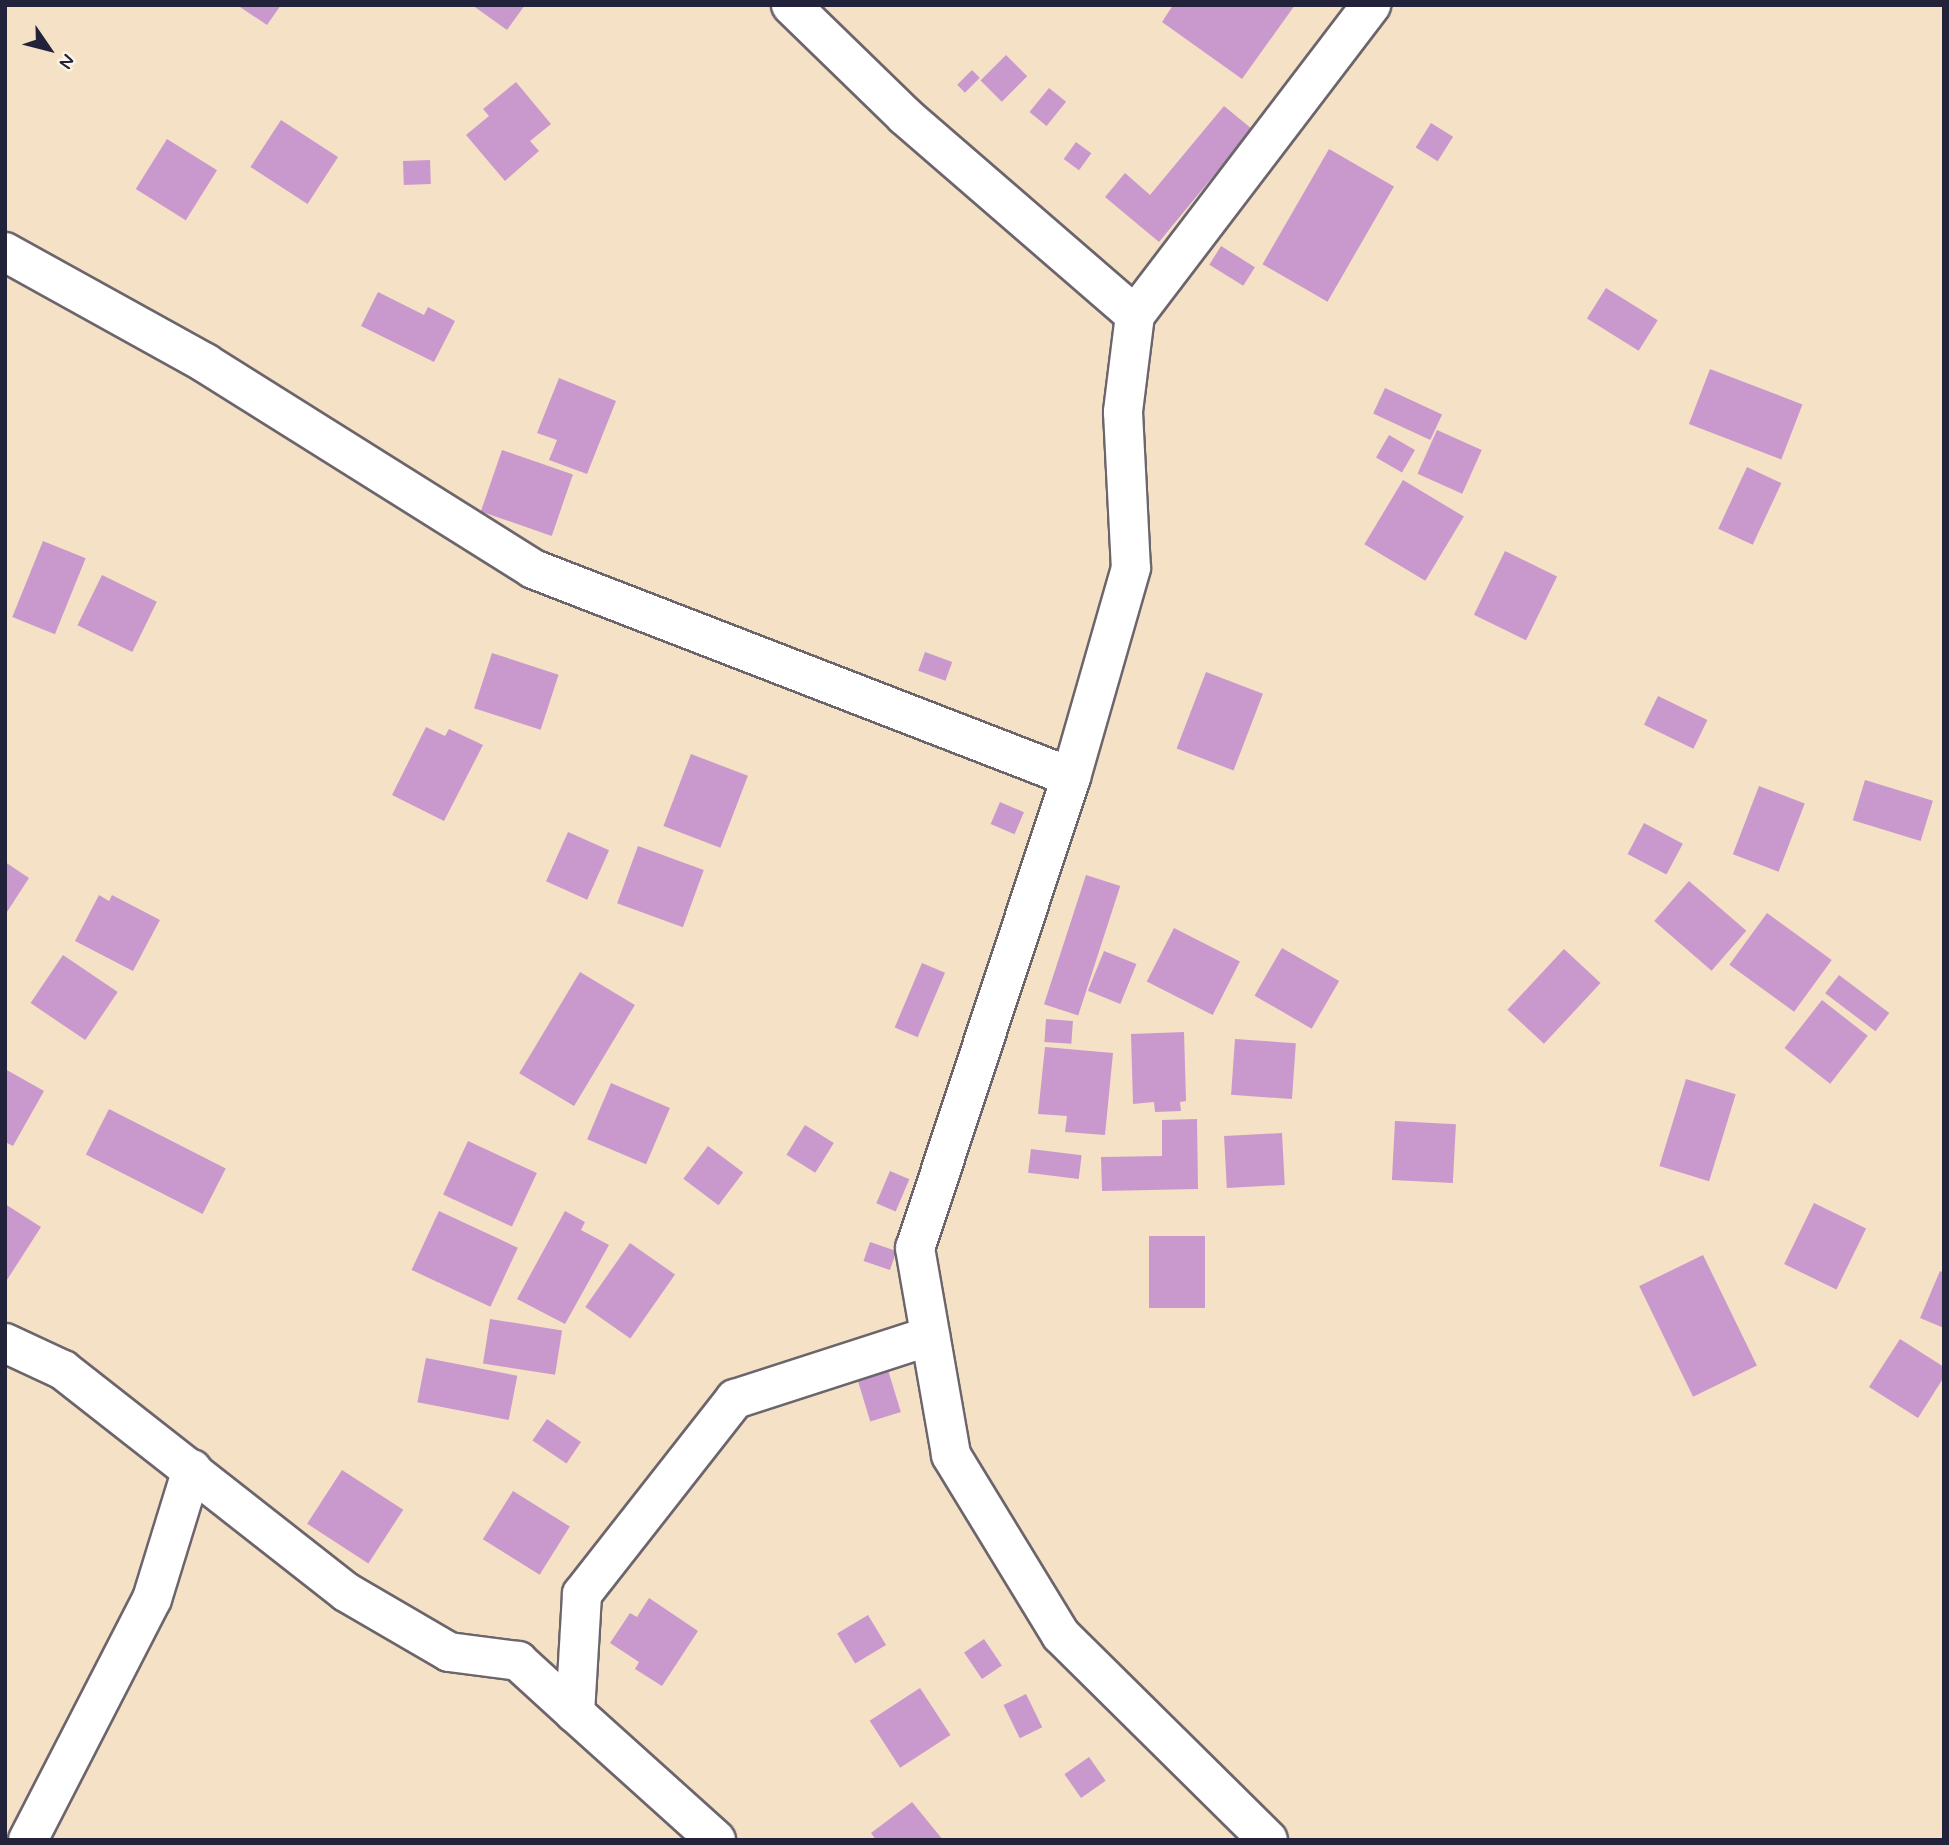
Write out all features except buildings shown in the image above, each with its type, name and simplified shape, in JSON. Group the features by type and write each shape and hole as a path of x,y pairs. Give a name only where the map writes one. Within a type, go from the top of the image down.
{"street":[{"path":"791,5 905,116 1135,314"},
{"path":"1268,1840 1061,1636 951,1455 915,1248 1071,777 1132,568 1123,412 1135,314 1371,5"},
{"path":"5,252 205,363 533,569 1071,777"},
{"path":"575,1713 582,1594 735,1399 930,1336"},
{"path":"5,1343 63,1370 346,1592 449,1652 517,1661 716,1840"},
{"path":"28,1840 152,1599 192,1469"}]}
